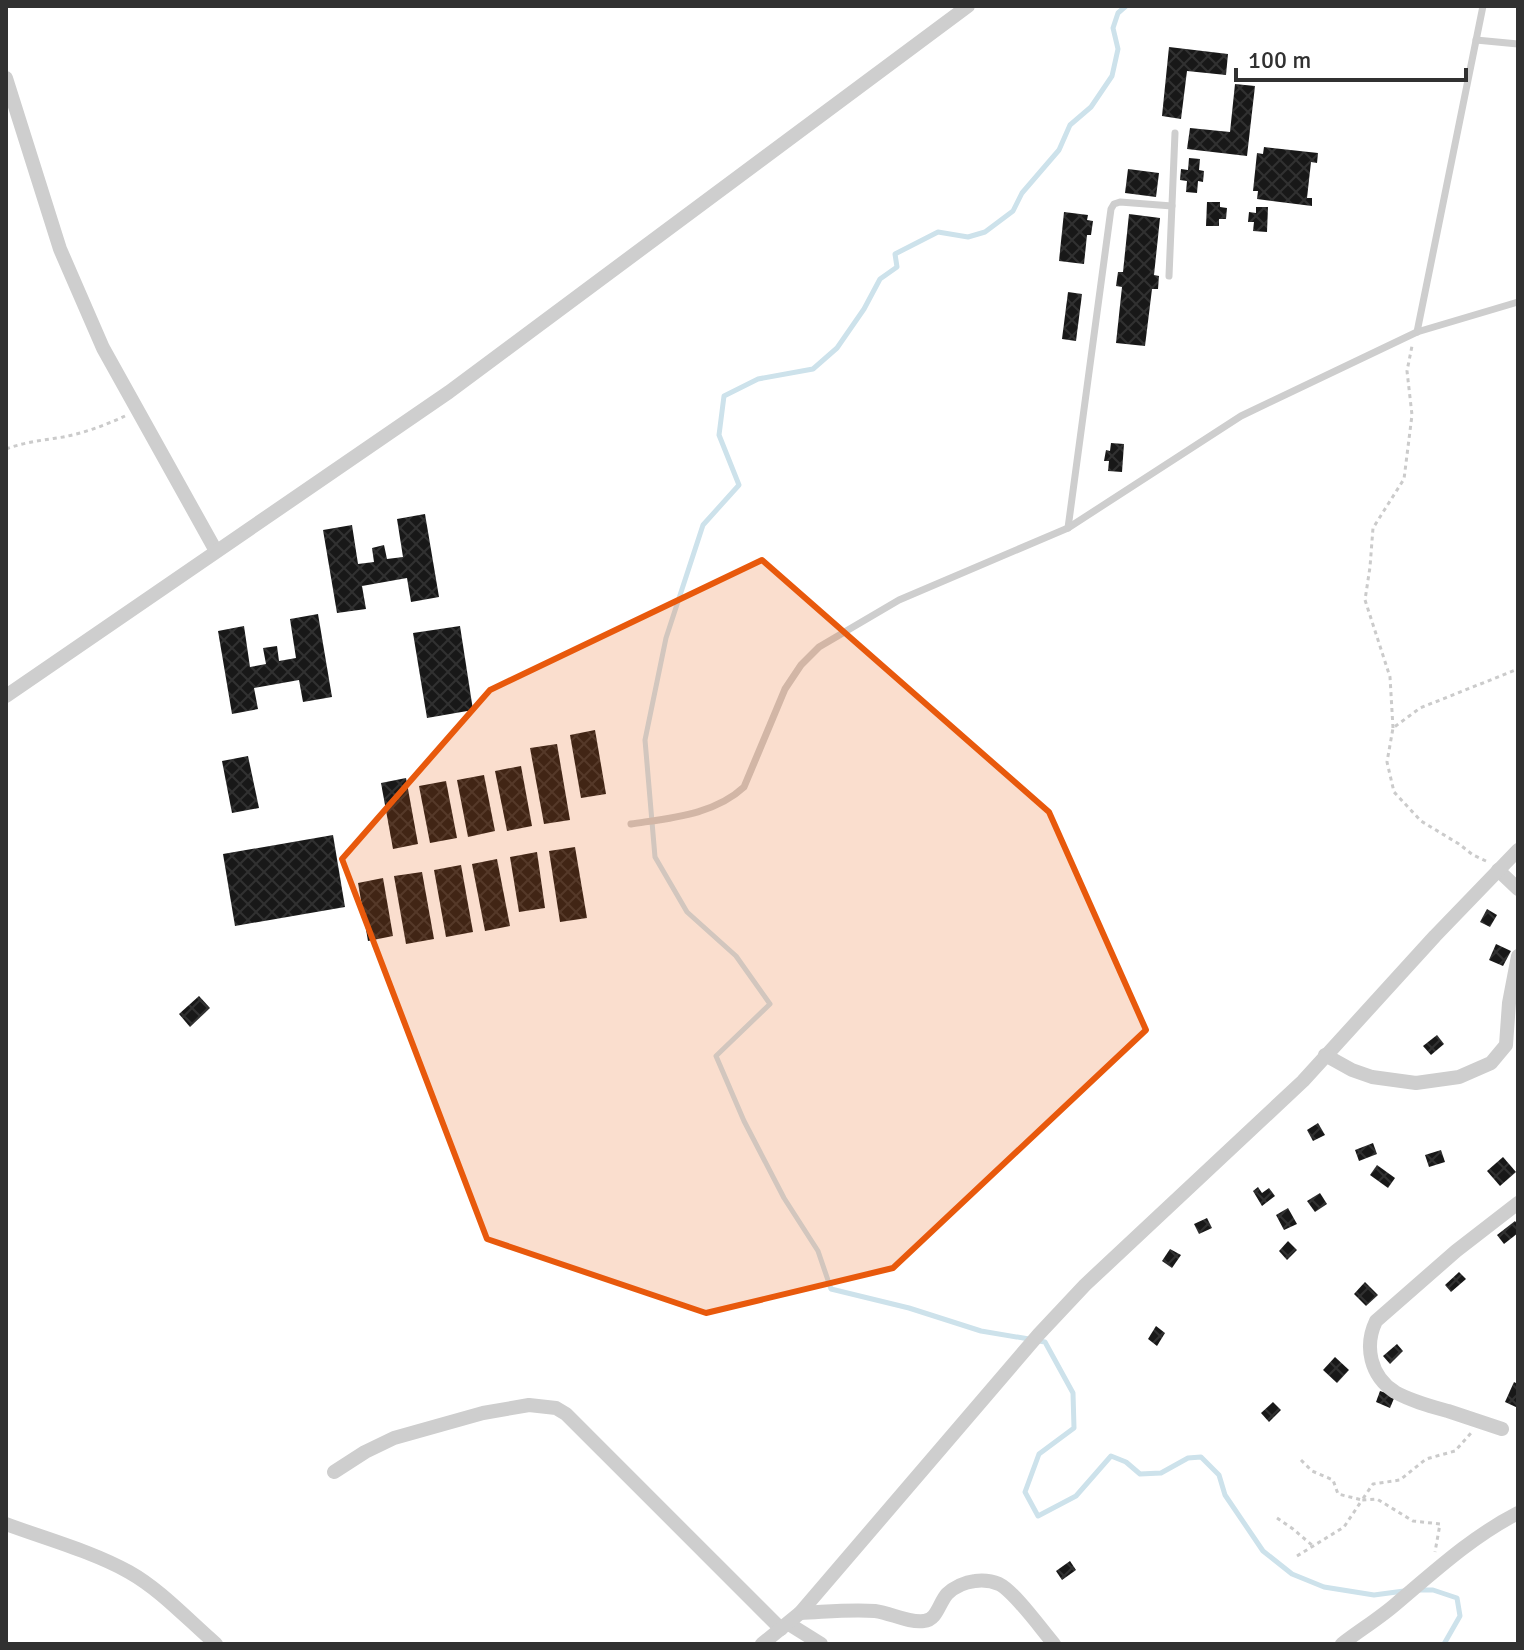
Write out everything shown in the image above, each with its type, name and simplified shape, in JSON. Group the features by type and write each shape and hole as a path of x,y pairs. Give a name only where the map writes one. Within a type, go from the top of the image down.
{"street":[{"path":"6,696 449,392 968,6"},
{"path":"6,78 60,249 103,348 216,551"},
{"path":"762,1644 790,1622 1024,1349 1085,1285 1286,1098 1518,850"},
{"path":"1498,870 1518,889"},
{"path":"1325,1055 1372,1077 1416,1083 1459,1077 1491,1063 1506,1045 1509,1003 1518,956"},
{"path":"1502,1429 1422,1404 1393,1391 1373,1365 1369,1346 1370,1333 1376,1321 1456,1251 1518,1203"},
{"path":"334,1472 365,1452 423,1429 529,1405 556,1408 790,1622 821,1644"},
{"path":"1342,1644 1395,1605 1432,1571 1494,1525 1518,1513"},
{"path":"6,1524 111,1562 132,1573 216,1644"},
{"path":"790,1622 871,1611 926,1621 932,1618 947,1595 956,1588 983,1581 1002,1585 1054,1644"}],"lane":[{"path":"1417,332 1483,6"},
{"path":"1476,40 1518,44"},
{"path":"1169,276 1175,133"},
{"path":"1068,528 1111,209 1120,202 1172,206"},
{"path":"631,824 669,819 732,799 744,787 785,689 801,665 819,647 899,600 1068,528 1241,416 1417,332 1518,302"}],"path":[{"path":"1417,332 1407,371 1412,415 1404,479 1373,528 1365,600 1390,677 1393,728 1387,762 1394,792 1421,821 1498,870"},
{"path":"6,449 91,429 137,409"},
{"path":"1393,728 1420,708 1518,669"},
{"path":"1297,1556 1344,1527 1373,1484 1400,1480 1426,1459 1455,1451 1481,1422"},
{"path":"1301,1460 1312,1471 1333,1480 1338,1494 1362,1500 1377,1499 1413,1521 1440,1524 1432,1571"},
{"path":"1277,1518 1313,1546"}],"highlighted area":[{"path":"762,560 1049,812 1146,1030 893,1268 706,1313 487,1239 342,859 490,690"}],"building":[{"path":"1169,47 1228,54 1226,75 1187,71 1181,119 1162,116"},
{"path":"1235,84 1255,86 1247,156 1187,149 1190,128 1230,132"},
{"path":"1264,147 1318,153 1317,163 1311,162 1307,198 1312,198 1312,206 1257,199 1258,191 1253,191 1257,153 1263,154"},
{"path":"1189,158 1200,159 1199,170 1204,171 1203,182 1198,181 1197,193 1186,192 1187,181 1180,180 1181,169 1188,170"},
{"path":"1128,169 1159,173 1156,197 1125,193"},
{"path":"1207,202 1220,202 1220,207 1227,208 1226,219 1219,219 1219,226 1206,226"},
{"path":"1256,207 1268,207 1267,232 1253,231 1254,222 1248,222 1249,212 1256,213"},
{"path":"1064,212 1088,215 1087,220 1093,221 1091,235 1087,235 1084,264 1059,261"},
{"path":"1129,214 1160,218 1154,275 1159,276 1158,289 1152,289 1145,346 1116,343 1122,287 1116,286 1118,272 1123,272"},
{"path":"1068,292 1082,294 1076,341 1062,339"},
{"path":"1111,443 1124,444 1122,472 1108,471 1109,461 1104,461"},
{"path":"425,514 439,597 411,602 407,578 362,586 366,609 337,613 323,530 352,525 358,564 374,562 372,548 384,545 387,559 403,557 397,519"},
{"path":"318,614 332,697 303,702 299,680 254,688 258,709 232,714 218,631 244,626 250,667 266,664 263,648 277,646 279,661 296,658 290,619"},
{"path":"460,626 473,710 427,718 413,633"},
{"path":"595,730 606,794 581,798 570,735"},
{"path":"557,744 570,820 544,824 530,748"},
{"path":"248,756 259,808 232,813 222,761"},
{"path":"521,766 532,826 507,831 495,771"},
{"path":"484,775 495,831 468,837 457,780"},
{"path":"406,778 418,844 393,849 381,783"},
{"path":"446,781 457,838 430,843 419,786"},
{"path":"333,835 345,907 235,926 223,854"},
{"path":"575,847 587,918 560,922 549,851"},
{"path":"537,852 545,908 519,912 510,857"},
{"path":"497,859 510,926 485,931 472,864"},
{"path":"461,865 473,932 446,937 434,870"},
{"path":"422,872 434,939 406,944 394,876"},
{"path":"383,878 393,936 368,941 358,883"},
{"path":"1487,909 1497,915 1490,927 1480,922"},
{"path":"1496,944 1511,951 1503,966 1489,960"},
{"path":"199,996 210,1008 190,1027 179,1014"},
{"path":"1437,1035 1444,1044 1431,1055 1423,1046"},
{"path":"1318,1123 1325,1135 1313,1141 1307,1130"},
{"path":"1373,1143 1377,1154 1359,1161 1355,1150"},
{"path":"1441,1150 1445,1162 1429,1167 1425,1155"},
{"path":"1503,1157 1516,1172 1500,1186 1487,1171"},
{"path":"1377,1165 1395,1178 1388,1188 1370,1175"},
{"path":"1258,1187 1262,1193 1269,1188 1275,1196 1262,1206 1253,1191"},
{"path":"1320,1193 1327,1204 1315,1212 1307,1201"},
{"path":"1288,1208 1297,1224 1284,1230 1276,1215"},
{"path":"1207,1218 1212,1228 1199,1234 1194,1224"},
{"path":"1515,1221 1518,1233 1504,1244 1497,1235"},
{"path":"1288,1241 1297,1250 1287,1260 1279,1251"},
{"path":"1170,1249 1181,1255 1172,1268 1162,1261"},
{"path":"1459,1272 1466,1279 1451,1292 1445,1285"},
{"path":"1365,1282 1378,1295 1366,1306 1354,1294"},
{"path":"1156,1326 1165,1333 1157,1346 1148,1339"},
{"path":"1397,1344 1403,1351 1390,1364 1383,1356"},
{"path":"1335,1357 1349,1370 1337,1383 1323,1370"},
{"path":"1514,1382 1518,1384 1518,1408 1505,1402"},
{"path":"1380,1391 1395,1396 1390,1408 1376,1402"},
{"path":"1273,1402 1281,1410 1269,1422 1261,1413"},
{"path":"1070,1561 1076,1570 1062,1580 1056,1571"}],"waterway":[{"path":"1029,1339 981,1331 909,1308 831,1289 818,1251 784,1198 744,1121 716,1056 770,1004 736,956 687,912 655,857 645,740 666,638 703,525 739,485 719,435 724,396 758,379 813,369 837,348 880,279 897,267 895,254 938,232 968,237 985,232 1013,211 1022,193 1059,150 1070,125 1091,107 1112,76 1118,49 1113,28 1118,13 1126,6"},
{"path":"1039,1341 1045,1342 1073,1393 1074,1428 1039,1454 1025,1492 1038,1516 1076,1496 1111,1456 1126,1462 1140,1474 1161,1473 1188,1458 1201,1457 1219,1475 1225,1495 1263,1551 1292,1574 1324,1587 1374,1595 1404,1591"},
{"path":"1418,1590 1433,1590 1457,1598 1460,1616 1444,1644"}]}
